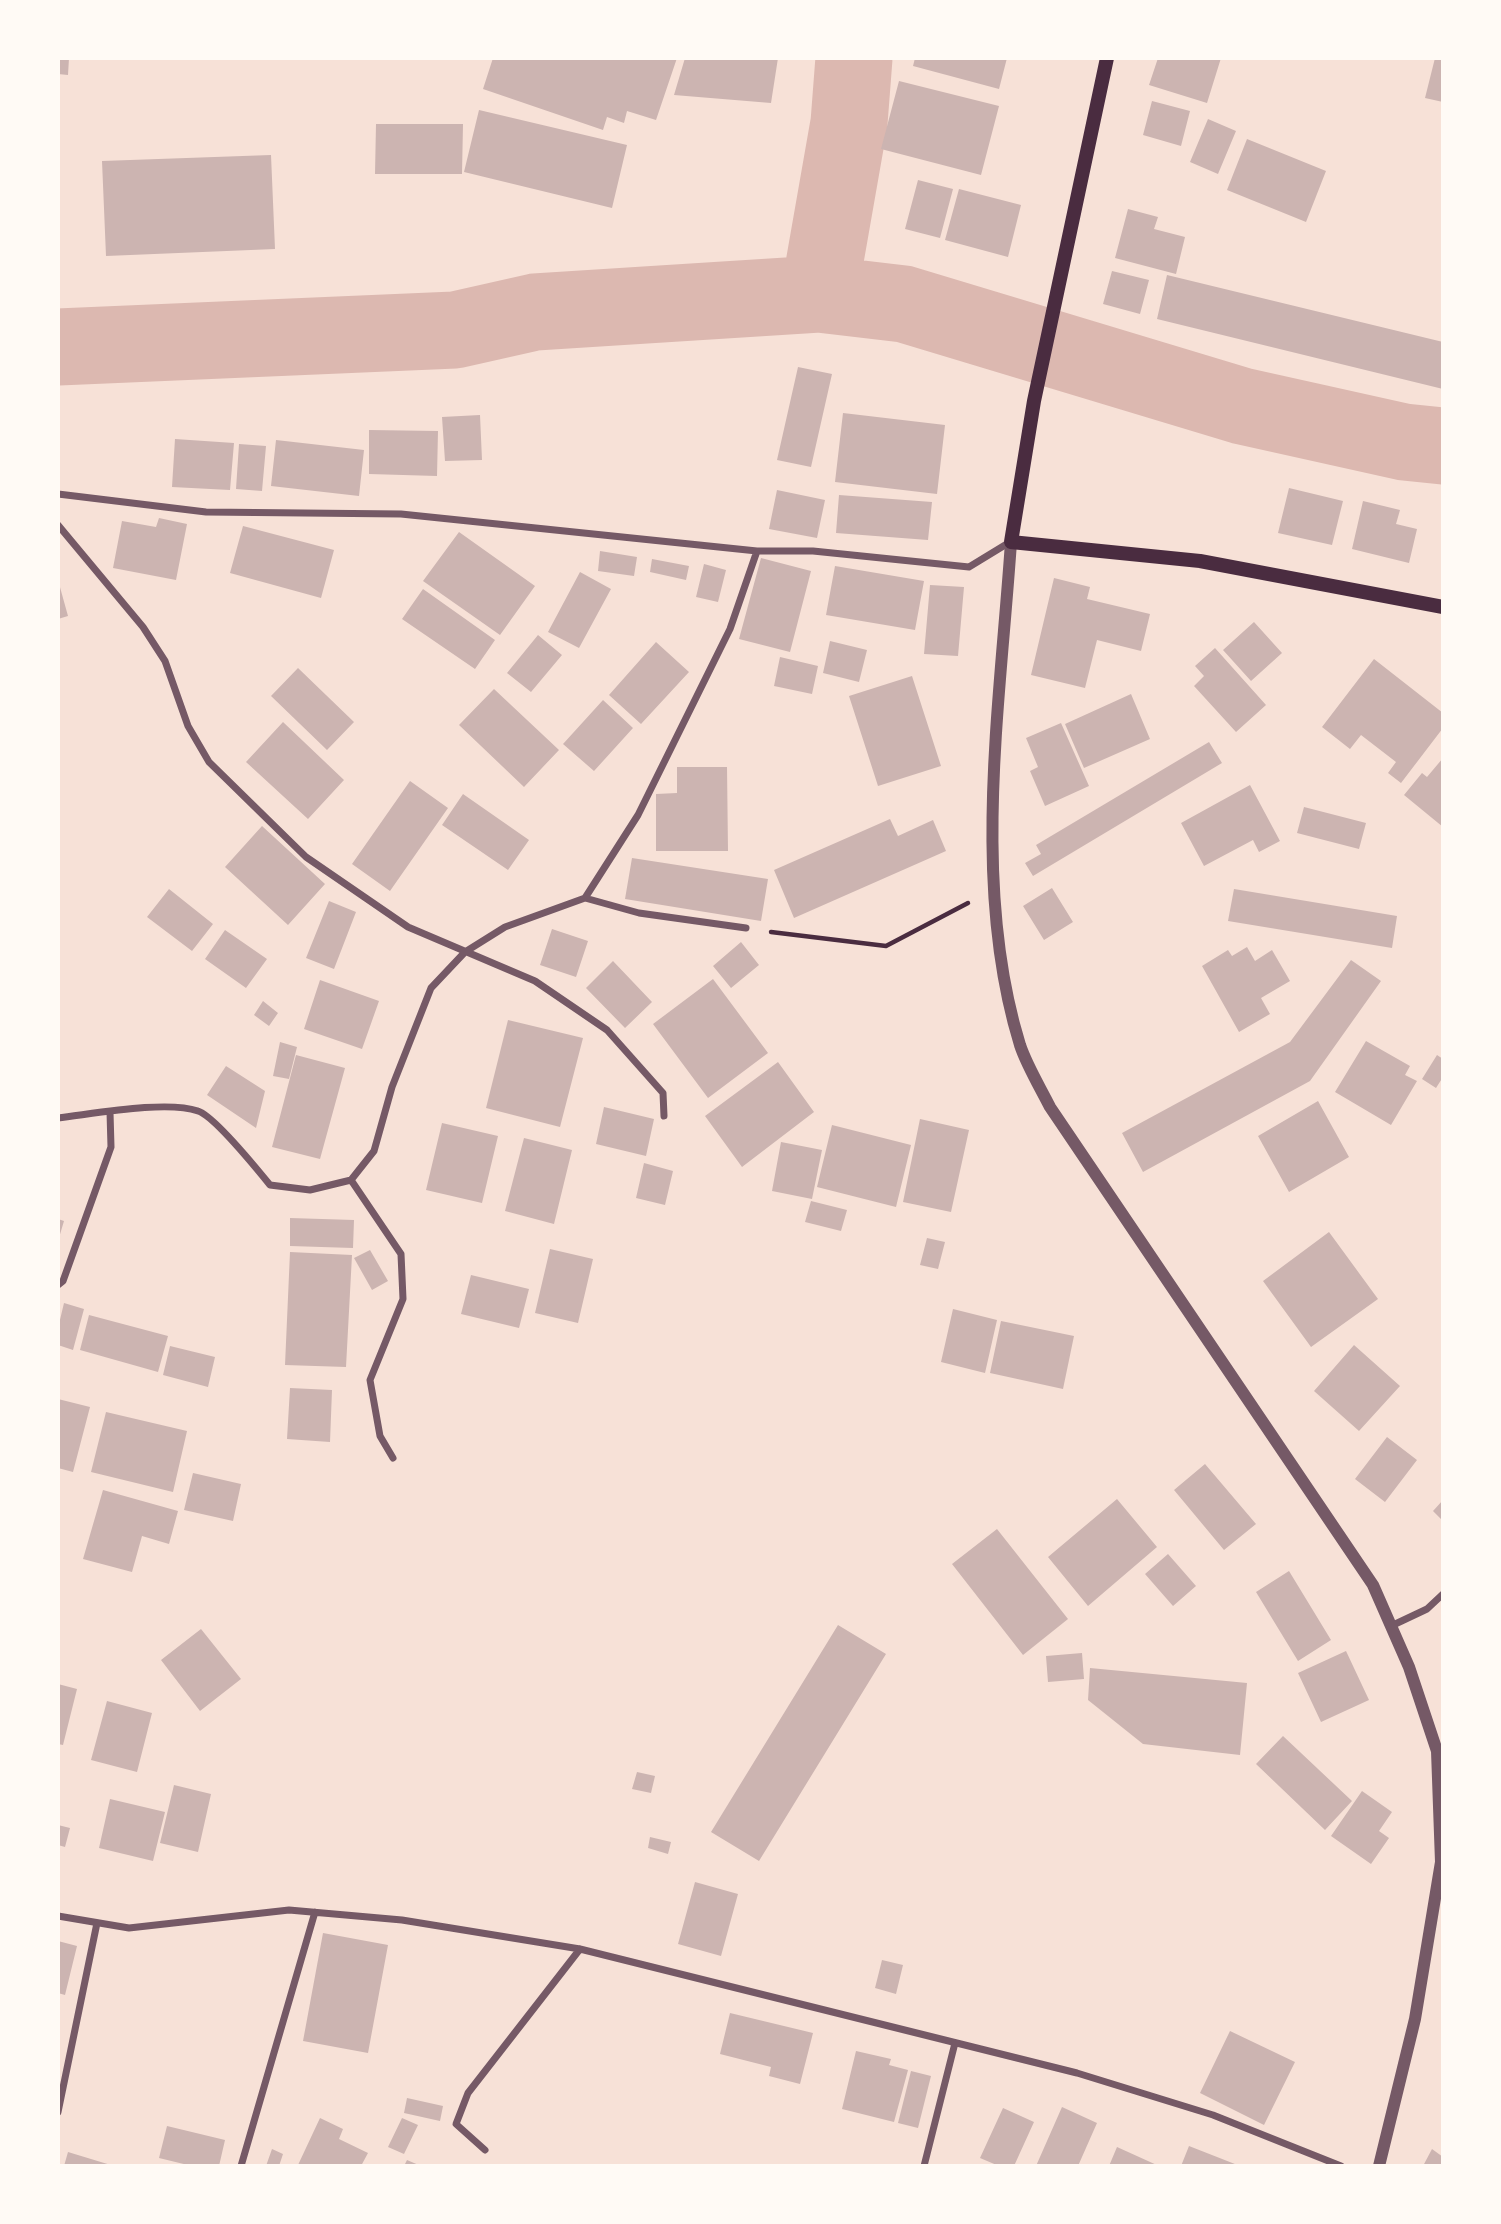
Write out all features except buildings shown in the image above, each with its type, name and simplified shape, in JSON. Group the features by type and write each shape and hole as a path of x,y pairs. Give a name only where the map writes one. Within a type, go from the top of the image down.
{"main road":[{"path":"1108,58 1034,401 1011,542 1200,561 1443,607"}],"street":[{"path":"58,494 206,512 401,514 757,551 813,551 969,567 1011,542"},
{"path":"58,526 142,627 165,661 188,726 209,762 306,857 408,927 535,981 607,1030 663,1093 664,1116"},
{"path":"1011,542 991,891 998,957 1021,1048 1051,1107 1373,1585 1409,1667 1437,1751 1440,1881 1415,2019 1379,2166"},
{"path":"585,898 638,814 718,654 730,629 757,551"},
{"path":"58,1118 143,1107 200,1111 243,1153 270,1185 310,1190 351,1180 374,1151 392,1087 430,988 464,952 505,927 585,898 639,913 746,928"},
{"path":"58,1285 63,1280 110,1147 110,1112"},
{"path":"351,1180 401,1254 403,1299 370,1380 380,1436 393,1458"},
{"path":"1391,1626 1427,1609 1443,1594"},
{"path":"58,1916 129,1928 289,1910 402,1920 580,1949 1077,2073 1213,2115 1341,2166"},
{"path":"241,2166 315,1912"},
{"path":"58,2112 97,1923"},
{"path":"485,2150 456,2124 468,2092 580,1949"},
{"path":"924,2166 955,2043"}],"path":[{"path":"746,928 886,946 991,891"}],"waterway":[{"path":"819,294 849,123 854,58"},
{"path":"58,347 455,330 535,312 819,294 904,304 1242,406 1404,442 1443,446"}]}
